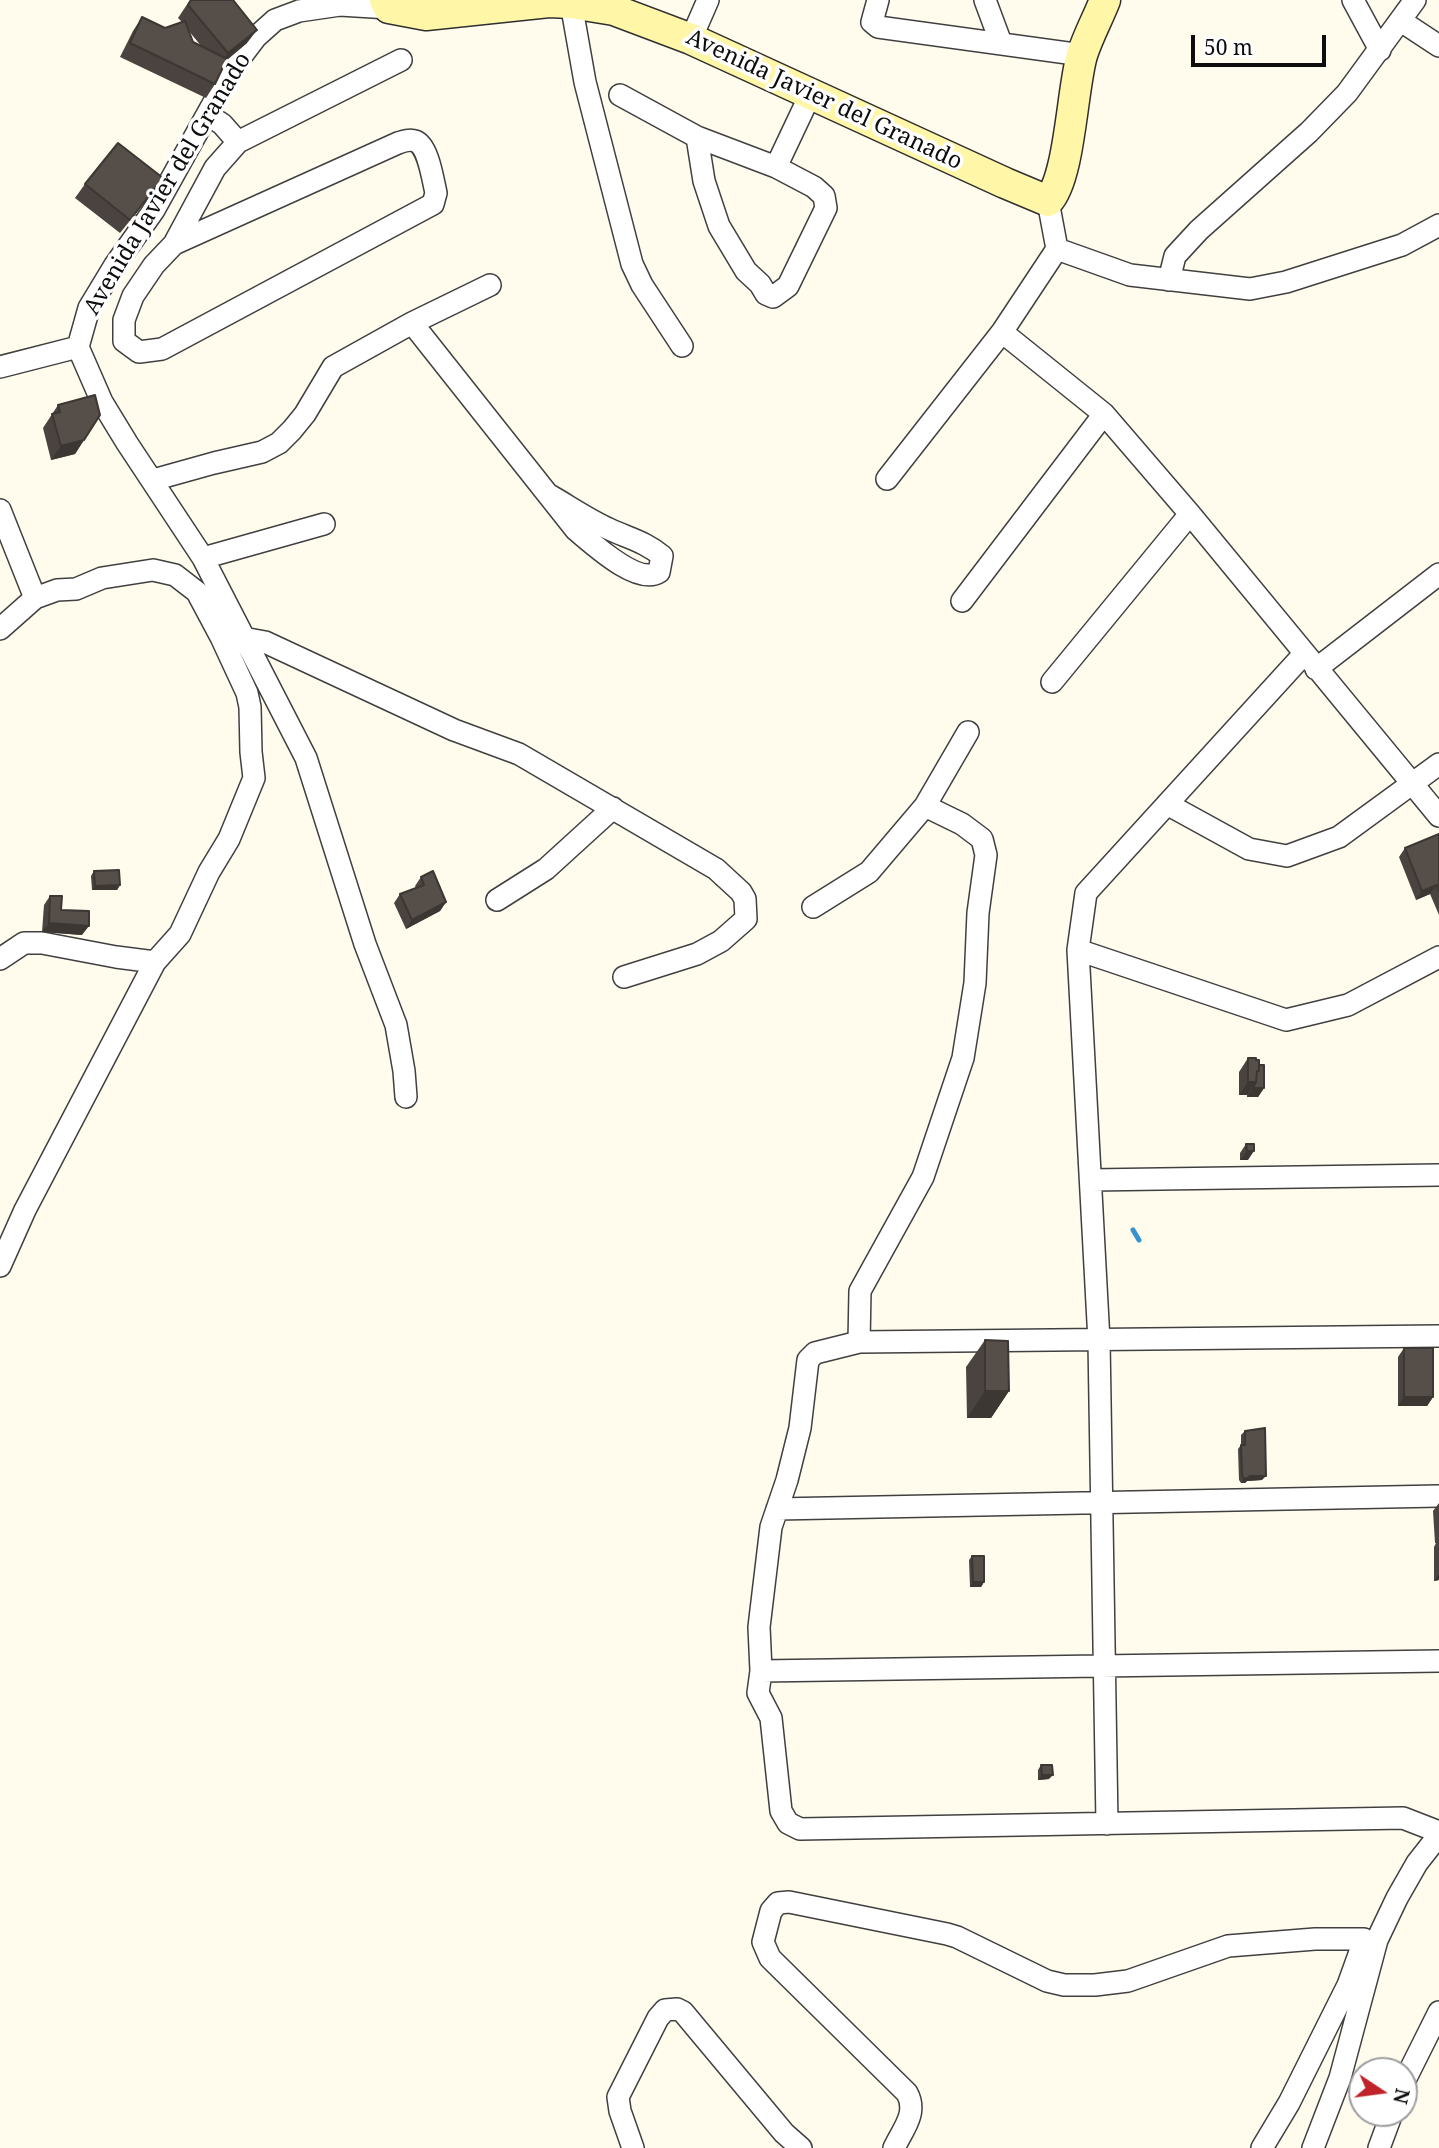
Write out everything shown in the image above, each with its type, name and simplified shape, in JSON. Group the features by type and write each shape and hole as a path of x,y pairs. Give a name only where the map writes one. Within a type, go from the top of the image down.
{"street":[{"path":"691,39 708,0"},
{"path":"878,0 872,22 878,27 1082,55"},
{"path":"985,0 1001,43"},
{"path":"887,479 1002,332 1057,249 1048,201 1054,195 1061,173 1082,55 1105,0"},
{"path":"1353,0 1380,50"},
{"path":"1169,280 1175,256 1199,230 1310,132 1347,93 1416,0"},
{"name":"Avenida Javier del Granado","path":"78,347 89,308 115,265 154,210 234,66 256,37 275,20 299,11 340,5 387,4 426,15 550,2 614,10 691,39 1048,201"},
{"path":"571,3 585,82 632,264 642,285 682,346"},
{"path":"1401,21 1439,46"},
{"path":"174,244 408,140 417,141 424,147 436,193 433,204 162,349 139,352 124,341 124,320 133,296 154,265 174,244 215,168 238,142 401,61"},
{"path":"776,167 811,93"},
{"path":"620,95 697,137 776,167 814,187 824,196 826,208 788,286 772,297 766,294 746,271 719,226 704,181 697,137"},
{"path":"208,115 222,124 238,142"},
{"path":"1057,249 1130,275 1250,289 1286,282 1402,245 1439,225"},
{"path":"153,480 262,452 279,443 305,414 333,367 412,323 490,285"},
{"path":"412,323 576,530 600,550 643,576 653,576 659,572 662,556 654,549 634,538 608,529 551,496"},
{"path":"1002,332 1104,414 1439,816"},
{"path":"0,367 78,347 102,402 203,558 306,758 365,944 396,1025 406,1097"},
{"path":"962,601 1104,414"},
{"path":"0,510 35,597"},
{"path":"1052,682 1190,514"},
{"path":"203,558 324,524"},
{"path":"0,629 35,597 57,590 76,589 102,578 128,573 153,570 176,575 197,593 247,693 254,778 234,829 209,872 180,934 155,962 25,1210 0,1266"},
{"path":"1107,1824 1099,1341 1079,950 1086,893 1167,804 1310,661 1439,574"},
{"path":"243,638 265,642 454,730 519,754 716,869 746,899 746,919 721,942 697,954 624,977"},
{"path":"813,907 869,872 925,806 968,732"},
{"path":"1167,804 1249,849 1287,856 1339,837 1439,764"},
{"path":"859,1342 860,1291 923,1177 944,1121 963,1058 975,984 978,913 986,855 982,839 962,824 925,806"},
{"path":"497,900 546,869 613,808"},
{"path":"0,960 24,943 42,943 155,962"},
{"path":"1079,950 1286,1020 1348,1005 1439,957"},
{"path":"1091,1180 1439,1175"},
{"path":"1262,2148 1289,2103 1371,1940 1439,1834 1404,1818 800,1829 788,1823 781,1811 771,1718 758,1693 761,1671 759,1627 771,1527 787,1480 800,1428 808,1360 815,1353 859,1342 1439,1336"},
{"path":"777,1508 1439,1496"},
{"path":"761,1671 1439,1661"},
{"path":"894,2148 911,2114 912,2103 907,2093 770,1958 763,1942 771,1912 778,1903 789,1902 947,1934 1046,1981 1064,1985 1128,1981 1228,1946 1315,1939 1371,1940"},
{"path":"1313,2148 1340,2078 1371,1940"},
{"path":"633,2148 618,2105 618,2097 658,2018 665,2010 677,2009 683,2012 784,2133 801,2148"},
{"path":"1418,2058 1436,2027"},
{"path":"1379,2148 1387,2127"}],"building":[{"path":"191,0 233,0 257,30 228,53 188,5"},
{"path":"142,17 165,28 185,21 193,42 227,59 215,84 130,43"},
{"path":"118,143 163,178 130,220 85,184"},
{"path":"95,395 100,415 84,440 61,446 52,414 60,412 58,405"},
{"path":"1439,834 1439,891 1437,885 1422,891 1405,848"},
{"path":"119,870 120,885 95,886 94,871"},
{"path":"433,871 446,902 412,920 400,894 424,885 421,877"},
{"path":"50,896 62,896 61,910 89,911 89,926 49,923"},
{"path":"1248,1058 1259,1060 1256,1082 1248,1082"},
{"path":"1259,1065 1264,1065 1264,1088 1253,1088 1259,1071"},
{"path":"1246,1144 1254,1144 1254,1151 1247,1151"},
{"path":"985,1340 1008,1341 1009,1391 985,1391"},
{"path":"1404,1348 1433,1348 1433,1397 1404,1397"},
{"path":"1265,1428 1266,1476 1250,1476 1244,1479 1241,1445 1245,1445 1245,1431"},
{"path":"972,1556 984,1556 984,1582 973,1582"},
{"path":"1041,1765 1052,1765 1053,1775 1042,1775"}],"waterway":[{"path":"1133,1230 1139,1240"}]}
